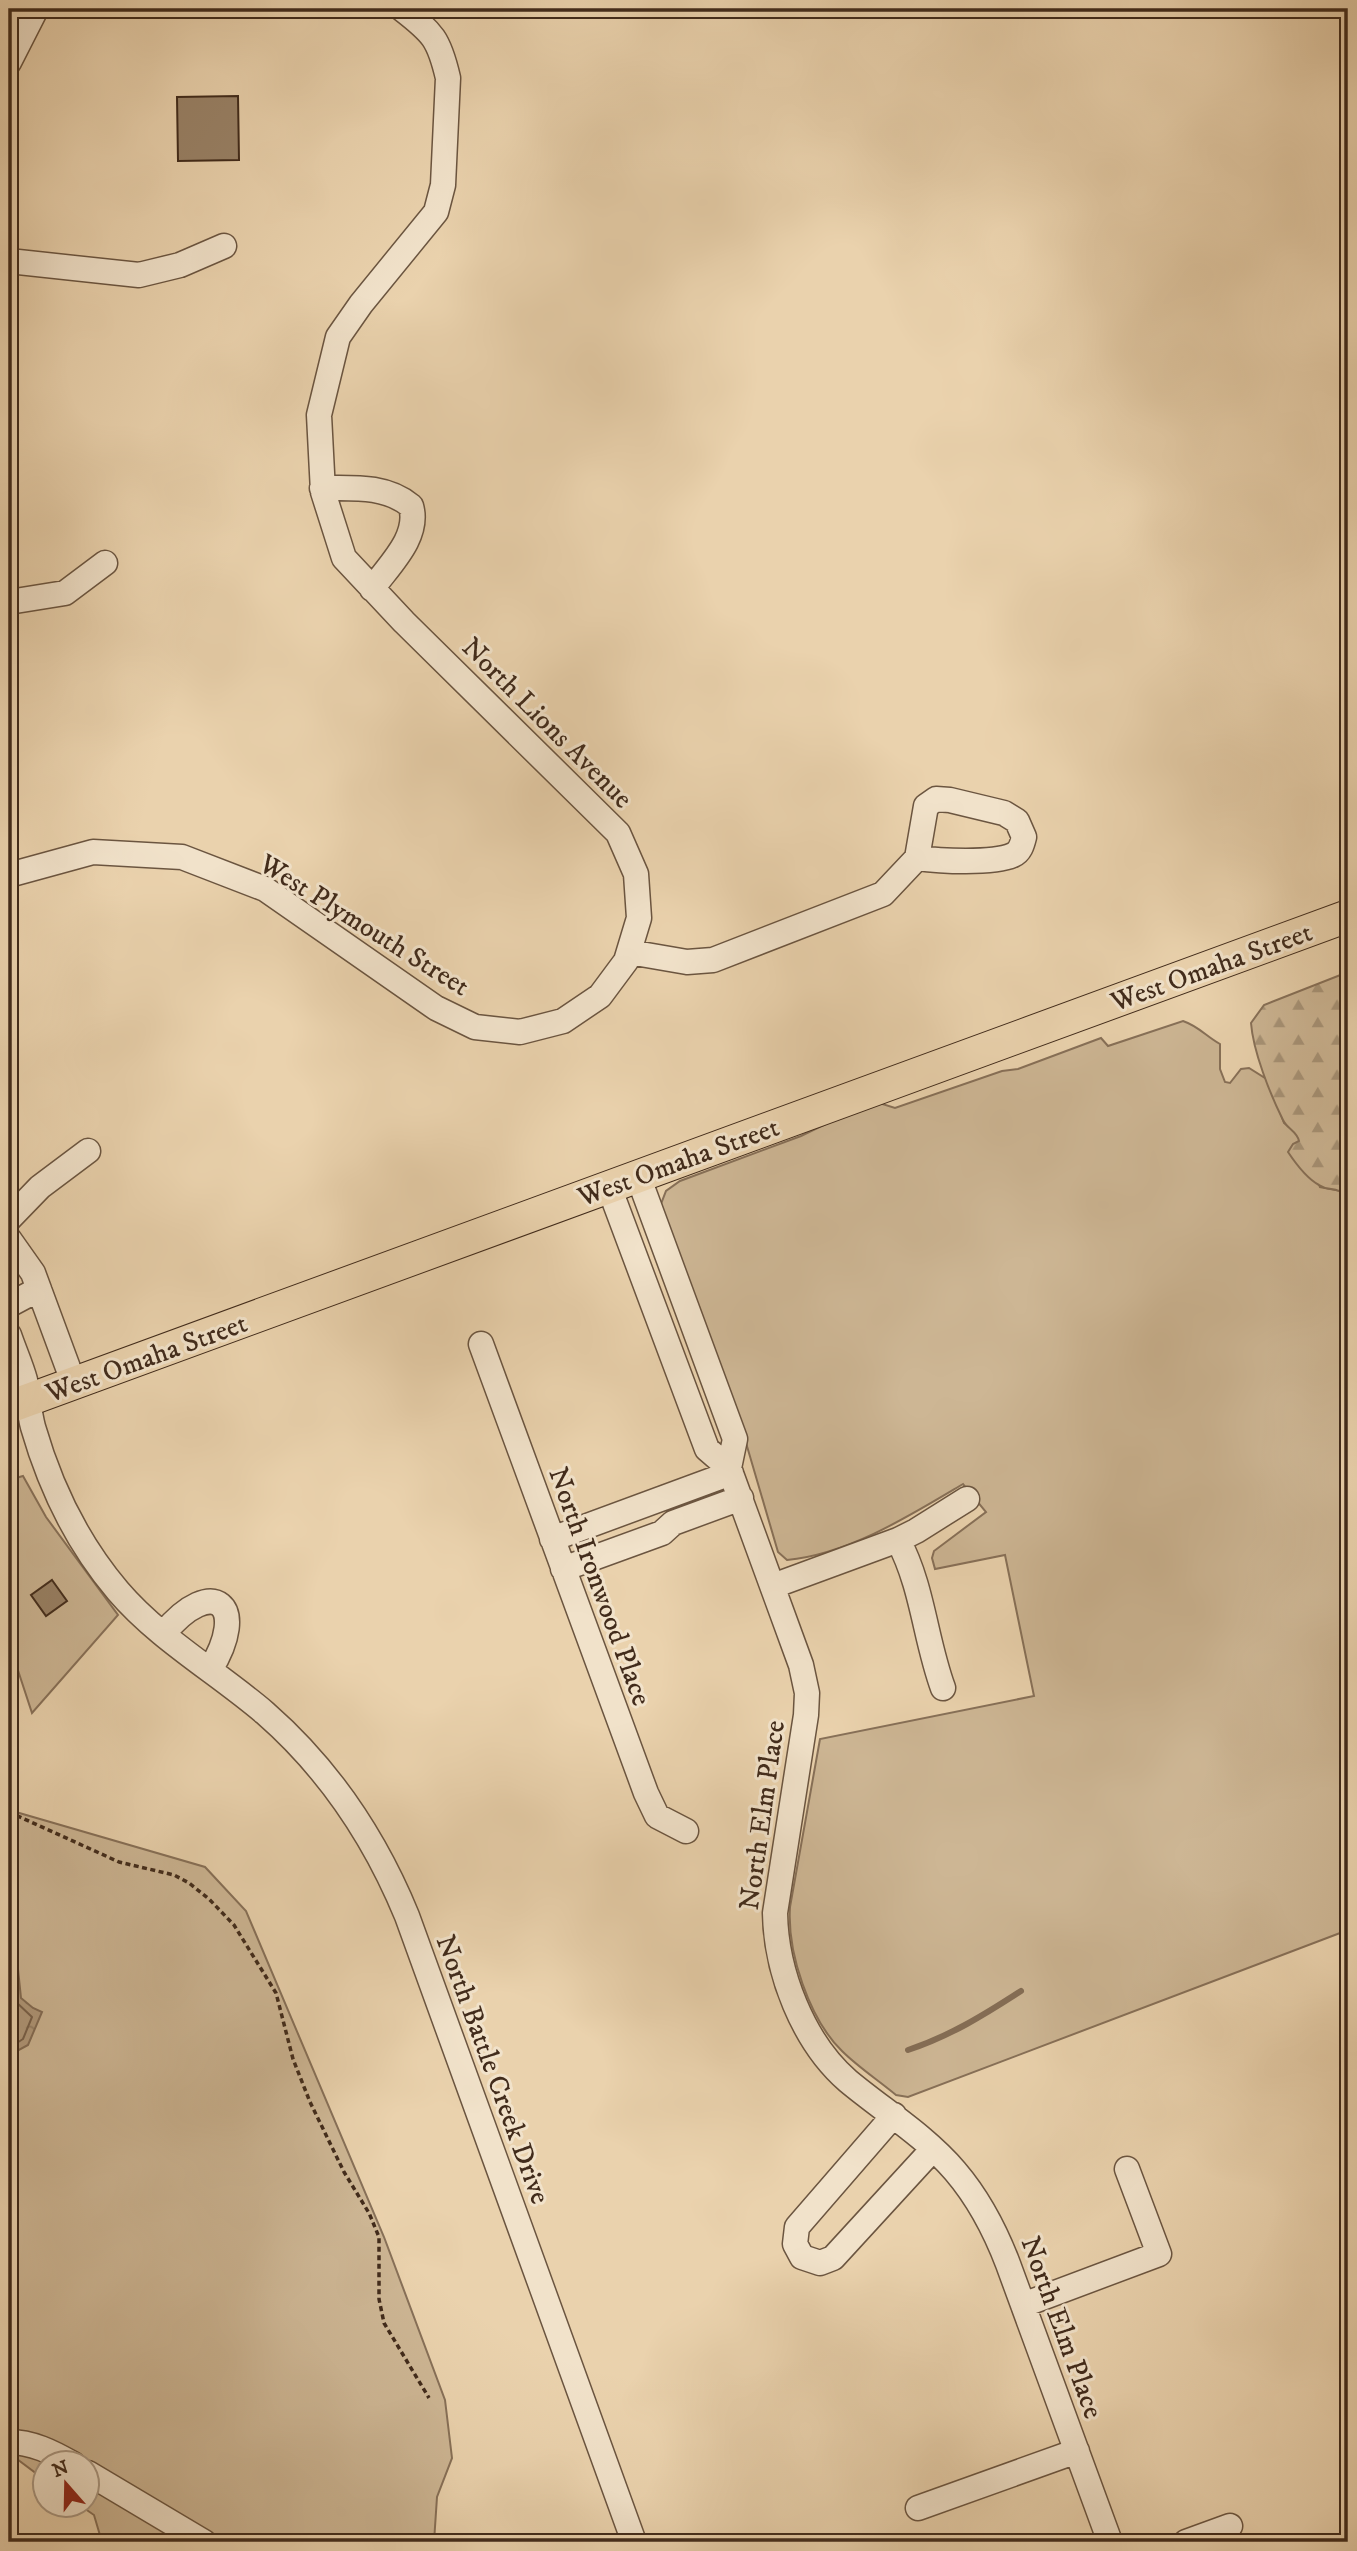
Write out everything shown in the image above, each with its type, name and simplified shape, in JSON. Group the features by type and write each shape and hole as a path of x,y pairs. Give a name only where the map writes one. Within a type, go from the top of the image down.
{"main road":[{"name":"West Omaha Street","path":"19,1404 1348,916"}],"street":[{"path":"9,62 36,9"},
{"name":"North Lions Avenue","path":"402,9 429,30 442,52 448,78 443,185 436,212 360,304 338,337 319,415 322,488 344,558 618,834 636,874 639,918 627,956"},
{"path":"9,261 139,275 180,265 223,246"},
{"path":"322,488 369,488 403,499 411,506 413,525 408,539 372,589"},
{"path":"9,602 65,593 105,563"},
{"name":"West Plymouth Street","path":"9,875 93,852 182,856 265,889 436,1008 475,1027 520,1032 563,1021 600,996 627,956"},
{"path":"627,956 687,962 713,960 883,894 918,858"},
{"path":"9,1219 40,1187 88,1151"},
{"name":"North Elm Place","path":"638,1176 735,1439 730,1471"},
{"name":"North Elm Place","path":"609,1187 707,1449 730,1471 741,1497 795,1646 807,1693 803,1741 777,1886 775,1913 778,1951 797,2005 817,2044 846,2080 894,2115 933,2149 962,2180 983,2211 996,2234 1110,2542"},
{"path":"9,1239 24,1258 40,1289 74,1384"},
{"path":"9,1305 40,1289"},
{"name":"North Battle Creek Drive","path":"9,1335 24,1377 19,1404 32,1424 55,1489 78,1533 118,1591 164,1633 264,1713 317,1766 353,1812 394,1884 634,2542"},
{"name":"North Ironwood Place","path":"481,1344 646,1793 657,1816 686,1831"},
{"path":"552,1539 730,1471"},
{"path":"563,1569 663,1533 673,1523 741,1497"},
{"path":"773,1586 898,1540 967,1499"},
{"path":"898,1540 909,1560 919,1589 930,1648 943,1688"},
{"path":"164,1633 177,1616 198,1604 209,1602 220,1605 227,1615 227,1637 211,1670"},
{"path":"894,2115 797,2227 795,2244 802,2257 820,2263 833,2258 933,2149"},
{"path":"1023,2305 1159,2253 1126,2169"},
{"path":"9,2442 24,2442 47,2450"},
{"path":"918,2508 1077,2451"},
{"path":"102,2481 204,2542"},
{"path":"1186,2542 1230,2526"}],"path":[{"path":"9,1812 119,1862 174,1874 209,1899 234,1925 275,1993 293,2059 310,2102 379,2237 379,2299 384,2323 429,2398"}],"green space":[{"path":"1348,972 1348,1199 1337,1190 1323,1187 1310,1179 1288,1152 1293,1144 1299,1141 1283,1120 1268,1085 1255,1046 1251,1023 1264,1005"},
{"path":"1183,1021 1220,1044 1220,1069 1225,1082 1230,1083 1241,1069 1249,1068 1268,1080 1284,1123 1298,1134 1320,1187 1341,1191 1348,1199 1348,1282 1343,1284 1348,1301 1348,1930 908,2097 896,2095 848,2057 830,2037 810,2003 796,1964 790,1907 820,1739 1034,1696 1005,1555 935,1569 932,1558 934,1551 986,1512 963,1484 879,1531 833,1550 787,1560 778,1552 744,1436 661,1204 666,1191 680,1181 801,1136 873,1101 895,1108 1002,1071 1018,1069 1101,1038 1108,1046"},
{"path":"23,1476 46,1517 118,1615 32,1713 9,1643 9,1480"},
{"path":"9,1810 205,1867 246,1911 384,2237 445,2400 452,2458 437,2497 434,2542 102,2542 95,2520 102,2520 102,2450 32,2450 32,2470 9,2453"}],"water":[{"path":"9,1945 16,1950 21,1998 42,2012 28,2045 15,2052 9,2060"}],"building":[{"path":"238,96 239,160 178,161 177,97"},
{"path":"52,1580 67,1601 46,1616 31,1595"}],"waterway":[{"path":"908,2050 966,2024 1021,1991"}]}
